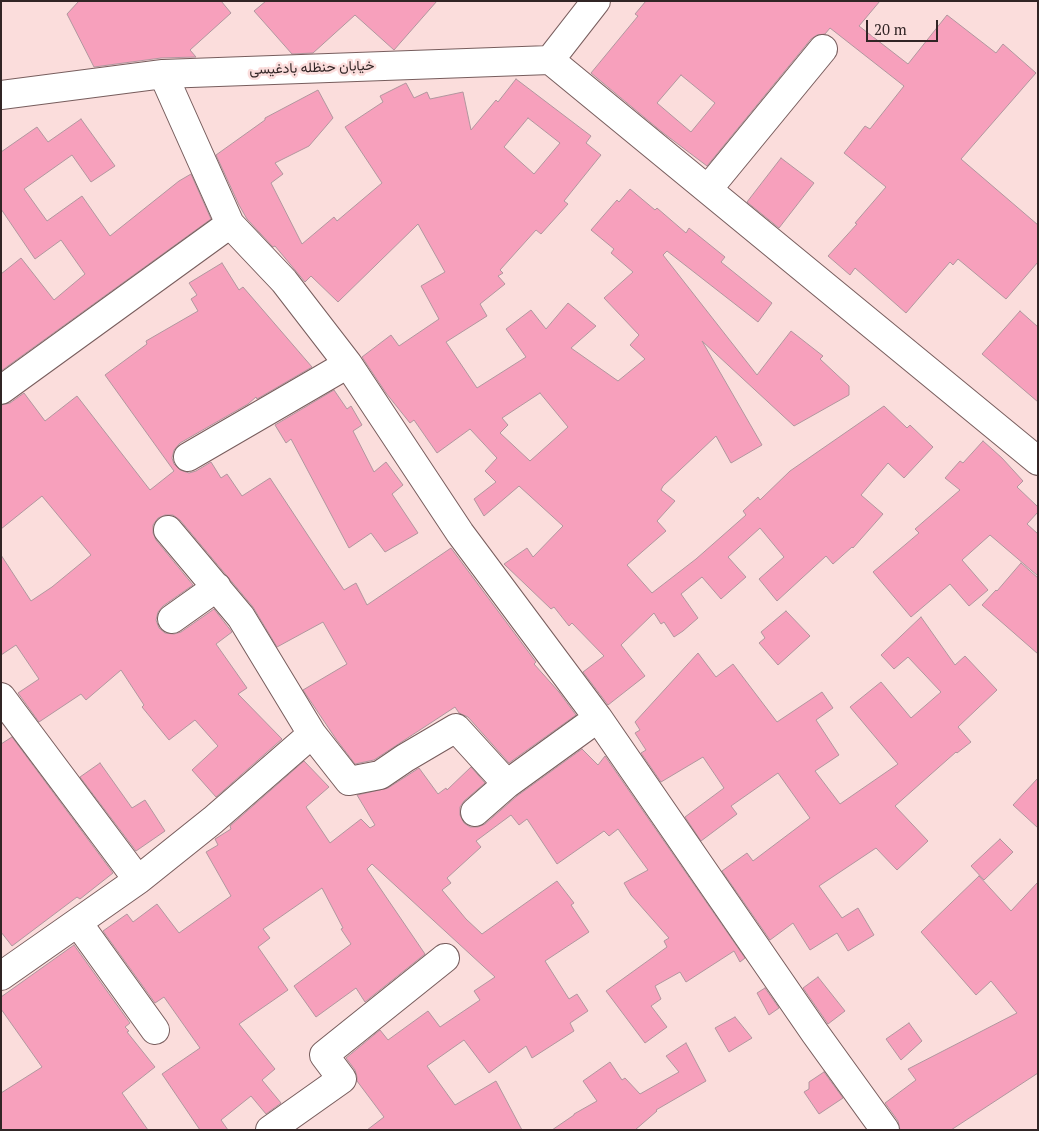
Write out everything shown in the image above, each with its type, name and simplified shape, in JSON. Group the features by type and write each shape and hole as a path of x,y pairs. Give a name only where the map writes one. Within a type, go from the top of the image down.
{"street":[{"path":"596,1 550,60 1038,461"},
{"path":"708,189 823,49"},
{"name":"خیابان حنظله بادغیسی","path":"1,95 163,74 550,60"},
{"path":"163,74 230,224 284,281 348,364 460,533 598,718 815,1033 885,1130"},
{"path":"1,390 230,224"},
{"path":"188,457 348,364"},
{"path":"168,530 241,617 312,734 349,781 380,774 456,728 507,784"},
{"path":"172,620 217,587"},
{"path":"1,697 138,880"},
{"path":"475,812 507,784 598,718"},
{"path":"1,976 138,880 213,820 312,734"},
{"path":"78,923 155,1030"},
{"path":"270,1130 342,1079 324,1055 445,958"}],"building":[{"path":"79,1 221,1 231,13 190,50 196,57 161,58 94,67 67,14"},
{"path":"266,1 437,1 394,50 355,15 313,53 292,54 254,11"},
{"path":"646,1 880,1 859,26 908,64 947,15 996,53 1003,44 1036,73 961,159 1038,225 1038,262 1006,299 958,259 953,265 950,262 906,313 855,268 850,275 828,256 857,224 855,223 886,187 844,153 865,126 870,129 904,86 830,28 825,34 817,35 811,39 707,166 662,132 591,73 638,16 635,14","holes":["681,75 715,103 691,132 657,103"]},
{"path":"516,79 591,136 586,143 601,155 564,201 568,204 541,234 536,230 500,270 503,273 498,276 505,284 480,304 487,316 446,342 477,388 526,357 506,329 531,310 546,329 568,303 596,326 571,348 618,381 645,359 630,345 639,335 604,298 633,272 611,253 614,249 591,230 617,200 619,202 630,189 655,210 657,208 686,233 689,228 725,257 721,262 772,303 758,322 667,251 663,255 757,375 791,331 823,356 820,359 849,386 849,395 794,426 702,341 762,445 731,463 716,436 663,486 661,490 675,501 657,521 666,531 627,565 652,593 696,559 746,515 743,511 758,497 760,500 790,471 884,406 907,428 910,425 933,447 904,478 888,463 861,495 883,514 853,548 833,564 826,556 777,601 759,579 784,557 760,528 728,557 746,577 721,599 702,577 681,594 698,618 683,631 674,637 664,622 661,624 654,613 621,645 645,676 608,705 583,672 604,656 572,623 569,626 554,607 551,609 504,564 527,548 533,557 563,526 519,486 484,516 474,499 496,482 485,471 497,458 470,429 437,453 414,420 410,423 386,393 362,357 391,335 399,346 439,319 421,286 445,272 418,224 338,302 311,276 305,282 275,246 273,247 247,219 216,155 265,120 265,118 318,90 333,118 309,146 275,163 283,174 271,183 302,244 334,217 337,221 382,183 345,127 383,102 380,96 406,83 414,98 427,92 430,99 463,92 471,130 496,100 498,102","holes":["528,118 560,143 534,174 504,147","540,393 568,427 530,461 500,433 508,425 502,418"]},
{"path":"81,119 115,166 91,182 72,155 24,189 47,221 82,196 110,236 179,181 191,174 211,219 1,371 1,274 21,258 54,300 85,274 61,240 35,259 1,209 1,152 37,127 48,142"},
{"path":"781,158 814,183 779,228 747,202"},
{"path":"222,263 239,290 243,287 312,367 257,399 256,397 248,404 180,443 174,450 172,458 174,464 180,470 189,473 211,462 221,478 227,474 242,496 270,478 344,590 356,583 367,605 451,548 536,662 534,664 576,715 509,763 468,717 459,713 455,707 374,760 355,764 303,690 347,664 323,622 277,647 253,607 180,520 173,515 165,515 158,518 153,525 153,533 156,540 193,585 163,606 158,612 156,620 159,628 165,633 174,634 181,632 214,609 232,632 216,644 247,688 238,694 282,739 216,797 192,770 218,746 195,720 169,740 142,707 144,705 121,670 86,700 81,694 39,722 18,693 39,679 16,645 1,655 1,555 31,601 52,587 91,555 42,496 1,529 1,405 10,403 24,393 45,421 77,396 150,490 174,471 105,375 147,344 146,341 198,311 191,299 197,295 189,283"},
{"path":"1020,311 1038,327 1038,402 982,354"},
{"path":"334,390 347,409 351,406 362,425 353,431 374,472 386,462 403,485 392,494 418,533 385,552 371,533 349,548 291,439 286,443 275,425"},
{"path":"983,441 1023,481 1017,487 1038,507 1038,512 1027,524 1038,534 1038,576 990,535 962,560 988,590 969,606 950,584 911,617 873,572 919,533 915,529 960,490 945,478 960,461 963,463"},
{"path":"1021,563 1038,578 1038,654 982,605"},
{"path":"786,611 810,636 778,665 759,643 765,638 761,632"},
{"path":"921,617 955,665 965,656 997,690 958,727 971,742 956,752 895,806 928,841 897,870 876,848 819,886 842,918 858,908 874,935 848,951 837,933 810,950 793,923 770,940 722,871 747,853 753,861 810,818 778,773 731,806 737,814 701,841 685,817 724,788 703,757 661,782 641,753 646,750 635,733 640,730 635,722 698,653 716,677 733,664 777,722 822,692 833,708 816,720 839,755 815,771 840,804 898,764 850,707 881,682 911,718 941,692 908,657 894,669 881,655"},
{"path":"12,737 113,873 80,899 77,897 12,946 1,932 1,744"},
{"path":"582,749 598,765 605,756 745,958 740,962 734,951 686,982 680,972 655,986 661,999 651,1006 667,1027 645,1043 606,991 667,947 664,941 669,938 631,895 624,883 648,870 618,829 609,836 604,831 557,864 527,819 519,825 511,815 476,841 481,847 447,878 451,883 442,890 466,919 482,934 557,881 574,903 571,905 589,932 545,961 569,999 577,994 588,1011 570,1023 574,1031 532,1058 526,1046 489,1073 464,1040 427,1066 455,1105 496,1081 522,1130 367,1130 384,1117 357,1081 355,1070 346,1058 380,1030 388,1040 428,1011 440,1027 480,1000 474,991 495,977 372,864 367,869 425,954 365,1002 356,988 316,1017 294,986 351,944 341,929 343,928 322,888 263,929 270,938 258,947 288,990 239,1024 275,1069 262,1080 281,1103 266,1114 251,1096 221,1120 228,1130 200,1130 162,1074 200,1048 164,997 155,1003 103,931 127,914 133,922 157,904 179,933 231,896 206,852 218,845 215,839 231,829 230,826 304,761 329,787 306,807 330,843 361,819 370,828 375,825 357,795 388,788 419,768 438,794 446,788 447,790 471,767 485,783 464,801 460,807 460,815 464,823 470,827 478,827 485,824 517,796"},
{"path":"100,763 132,808 145,800 165,831 136,851 80,777"},
{"path":"1038,778 1038,828 1013,805"},
{"path":"1000,839 1013,852 984,880 971,866"},
{"path":"979,876 1011,911 1038,882 1038,1073 951,1130 900,1130 898,1121 885,1103 916,1080 908,1069 1017,1013 991,981 976,995 921,932"},
{"path":"74,945 130,1023 125,1027 129,1031 127,1032 155,1067 122,1093 148,1130 1,1130 1,1093 42,1067 1,1009 1,997"},
{"path":"818,977 845,1011 828,1024 803,988"},
{"path":"765,988 779,1008 769,1015 757,993"},
{"path":"735,1017 752,1038 729,1052 715,1028"},
{"path":"909,1023 922,1041 901,1060 886,1039"},
{"path":"686,1043 706,1081 656,1110 635,1130 552,1130 574,1114 597,1101 583,1081 610,1062 622,1080 625,1078 640,1094 679,1072 666,1056"},
{"path":"824,1072 843,1098 819,1114 804,1092 809,1089 809,1082"}]}
